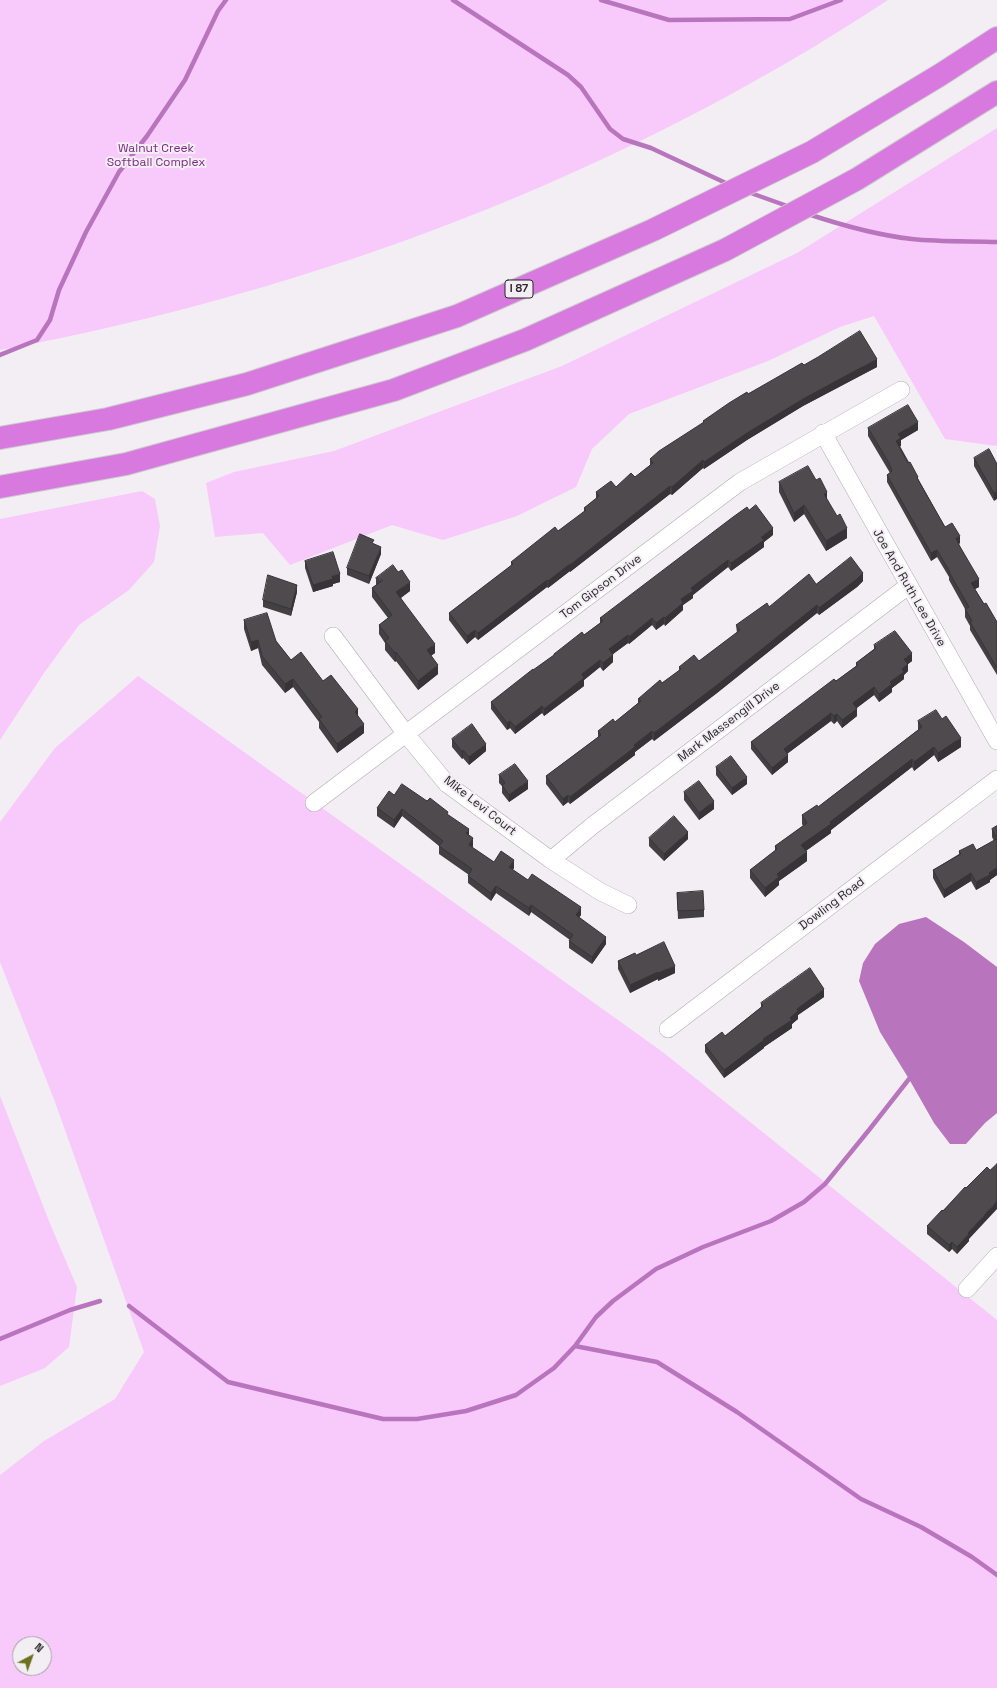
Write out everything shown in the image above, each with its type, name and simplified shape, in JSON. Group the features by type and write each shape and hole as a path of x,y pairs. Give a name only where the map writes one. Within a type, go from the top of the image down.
{"highway":[{"name":"I 87","path":"0,438 108,420 247,384 457,316 653,230 812,152 940,75 997,38"},
{"path":"0,487 126,464 394,390 525,340 725,250 857,179 997,92"}],"street":[{"name":"Tom Gipson Drive","path":"314,804 740,482 901,390"},
{"name":"Joe And Ruth Lee Drive","path":"823,434 997,741"},
{"name":"Mark Massengill Drive","path":"551,860 592,826 908,586"},
{"name":"Mike Levi Court","path":"333,636 406,734 447,784 551,860 601,892 628,904"},
{"name":"Dowling Road","path":"668,1029 997,779"},
{"path":"967,1289 997,1256"}],"green space":[{"name":"Walnut Creek Softball Complex","path":"0,0 888,0 786,63 681,121 572,173 462,219 349,260 234,296 117,326 0,350"},
{"path":"997,128 997,446 945,439 874,316 840,327 768,361 629,414 592,449 576,487 517,516 443,540 392,525 290,565 263,533 215,537 206,483 234,472 334,451 562,366 797,253"},
{"path":"142,491 155,499 160,526 154,562 129,590 79,625 44,673 0,740 0,519"},
{"path":"138,676 664,1053 997,1320 997,1688 0,1688 0,1475 44,1441 115,1399 144,1352 55,1102 0,962 0,822 55,748"},
{"path":"0,1096 51,1226 77,1287 69,1347 45,1368 0,1386"}],"shaded area":[{"path":"926,917 964,942 997,967 997,1113 985,1123 966,1144 950,1144 934,1123 880,1032 859,981 863,963 875,944 899,924"}],"building":[{"path":"860,331 877,359 803,399 747,433 704,462 703,460 672,487 670,486 570,565 548,581 547,580 478,633 475,630 467,636 449,613 513,564 511,562 555,527 558,531 586,510 584,508 599,496 596,492 611,481 616,487 631,473 635,477 653,463 650,459 659,451 704,422 703,421 729,403 747,392 748,394 802,363 804,365"},
{"path":"908,405 918,422 898,434 901,438 896,441 908,463 910,462 918,477 917,478 945,527 952,523 960,536 956,538 959,545 979,579 971,583 984,604 986,603 997,622 997,668 970,622 972,621 965,609 969,607 950,572 937,550 931,553 887,475 892,471 889,463 868,428"},
{"path":"989,449 997,464 997,491 994,493 974,458"},
{"path":"808,466 816,480 820,478 827,492 824,494 837,516 840,514 847,528 826,541 804,505 794,513 779,482"},
{"path":"756,505 773,528 761,537 764,540 731,563 728,560 691,588 693,591 681,599 683,603 665,618 664,617 656,623 652,618 629,637 628,635 609,649 613,655 603,663 600,660 582,674 584,678 544,709 542,706 515,727 510,721 507,723 491,702 582,632 584,635 603,621 600,618 733,517 747,507 749,510"},
{"path":"360,534 374,540 372,543 381,547 369,576 347,568"},
{"path":"333,552 340,574 332,576 333,579 313,585 305,561"},
{"path":"851,557 863,573 857,579 819,608 817,605 717,685 654,733 652,731 634,745 635,747 570,797 568,795 563,799 546,776 601,735 598,731 613,719 615,722 641,701 638,699 660,680 662,683 681,669 679,667 694,655 699,661 740,630 736,625 767,603 769,607 809,574 816,584"},
{"path":"393,565 398,572 402,570 410,582 396,592 435,644 427,650 438,665 418,681 396,652 395,653 385,641 389,638 379,625 392,615 372,588 383,580 376,578"},
{"path":"268,575 297,585 291,609 263,600"},
{"path":"267,613 276,641 291,660 301,652 323,681 331,675 358,709 355,712 364,724 337,744 319,719 322,717 293,679 285,684 262,656 258,640 251,642 244,620"},
{"path":"895,631 912,653 904,659 908,664 902,669 904,672 890,682 892,684 879,694 874,687 853,703 857,709 842,720 837,714 834,716 831,713 784,749 788,755 772,768 751,742 834,679 836,681 858,665 856,663 876,648 874,645"},
{"path":"936,710 942,719 946,716 961,738 938,753 934,747 914,762 912,759 830,822 831,824 801,845 807,852 777,874 779,877 765,888 750,870 777,849 775,846 807,823 802,815 817,805 818,807 922,727 918,721"},
{"path":"472,724 486,744 469,757 463,750 462,752 452,739"},
{"path":"731,756 747,777 732,788 716,767"},
{"path":"515,764 528,781 509,795 502,785 505,783 499,775"},
{"path":"699,781 714,801 699,813 684,792"},
{"path":"402,784 427,801 430,798 448,812 447,814 469,829 466,833 473,838 469,845 494,862 501,851 514,860 509,867 528,880 532,874 581,907 576,915 606,937 592,957 569,941 573,935 531,905 529,908 496,886 491,893 468,876 472,869 439,846 443,841 402,809 394,820 377,808 389,791 394,795"},
{"path":"674,816 688,832 664,854 649,838"},
{"path":"997,826 997,839 992,829"},
{"path":"997,839 997,868 989,873 990,875 976,882 971,873 944,890 933,870 961,854 959,851 973,844 976,850"},
{"path":"703,891 704,910 678,911 677,893"},
{"path":"664,942 675,966 630,985 618,961 635,953 636,955"},
{"path":"810,968 824,989 797,1009 798,1011 790,1018 792,1020 763,1039 764,1040 724,1070 705,1045 722,1032 725,1036 763,1006 761,1003"},
{"path":"997,1164 997,1201 957,1247 952,1242 949,1245 927,1226 987,1167 990,1170"}],"waterway":[{"path":"0,355 37,340 50,320 59,290 86,232 119,172 147,136 185,80 218,11 226,0"},
{"path":"453,0 568,75 581,87 610,129 623,139 651,148 730,185"},
{"path":"601,0 669,20 790,19 841,0"},
{"path":"748,192 790,207"},
{"path":"808,214 885,235 933,241 997,242"},
{"path":"129,1306 228,1382 383,1419 417,1419 466,1411 516,1395 554,1368 575,1346 596,1317 613,1301 656,1269 703,1247 771,1221 804,1202 825,1184 909,1079"},
{"path":"0,1339 70,1310 100,1301"},
{"path":"575,1346 657,1362 737,1412 861,1499 921,1527 972,1557 997,1575"}]}
